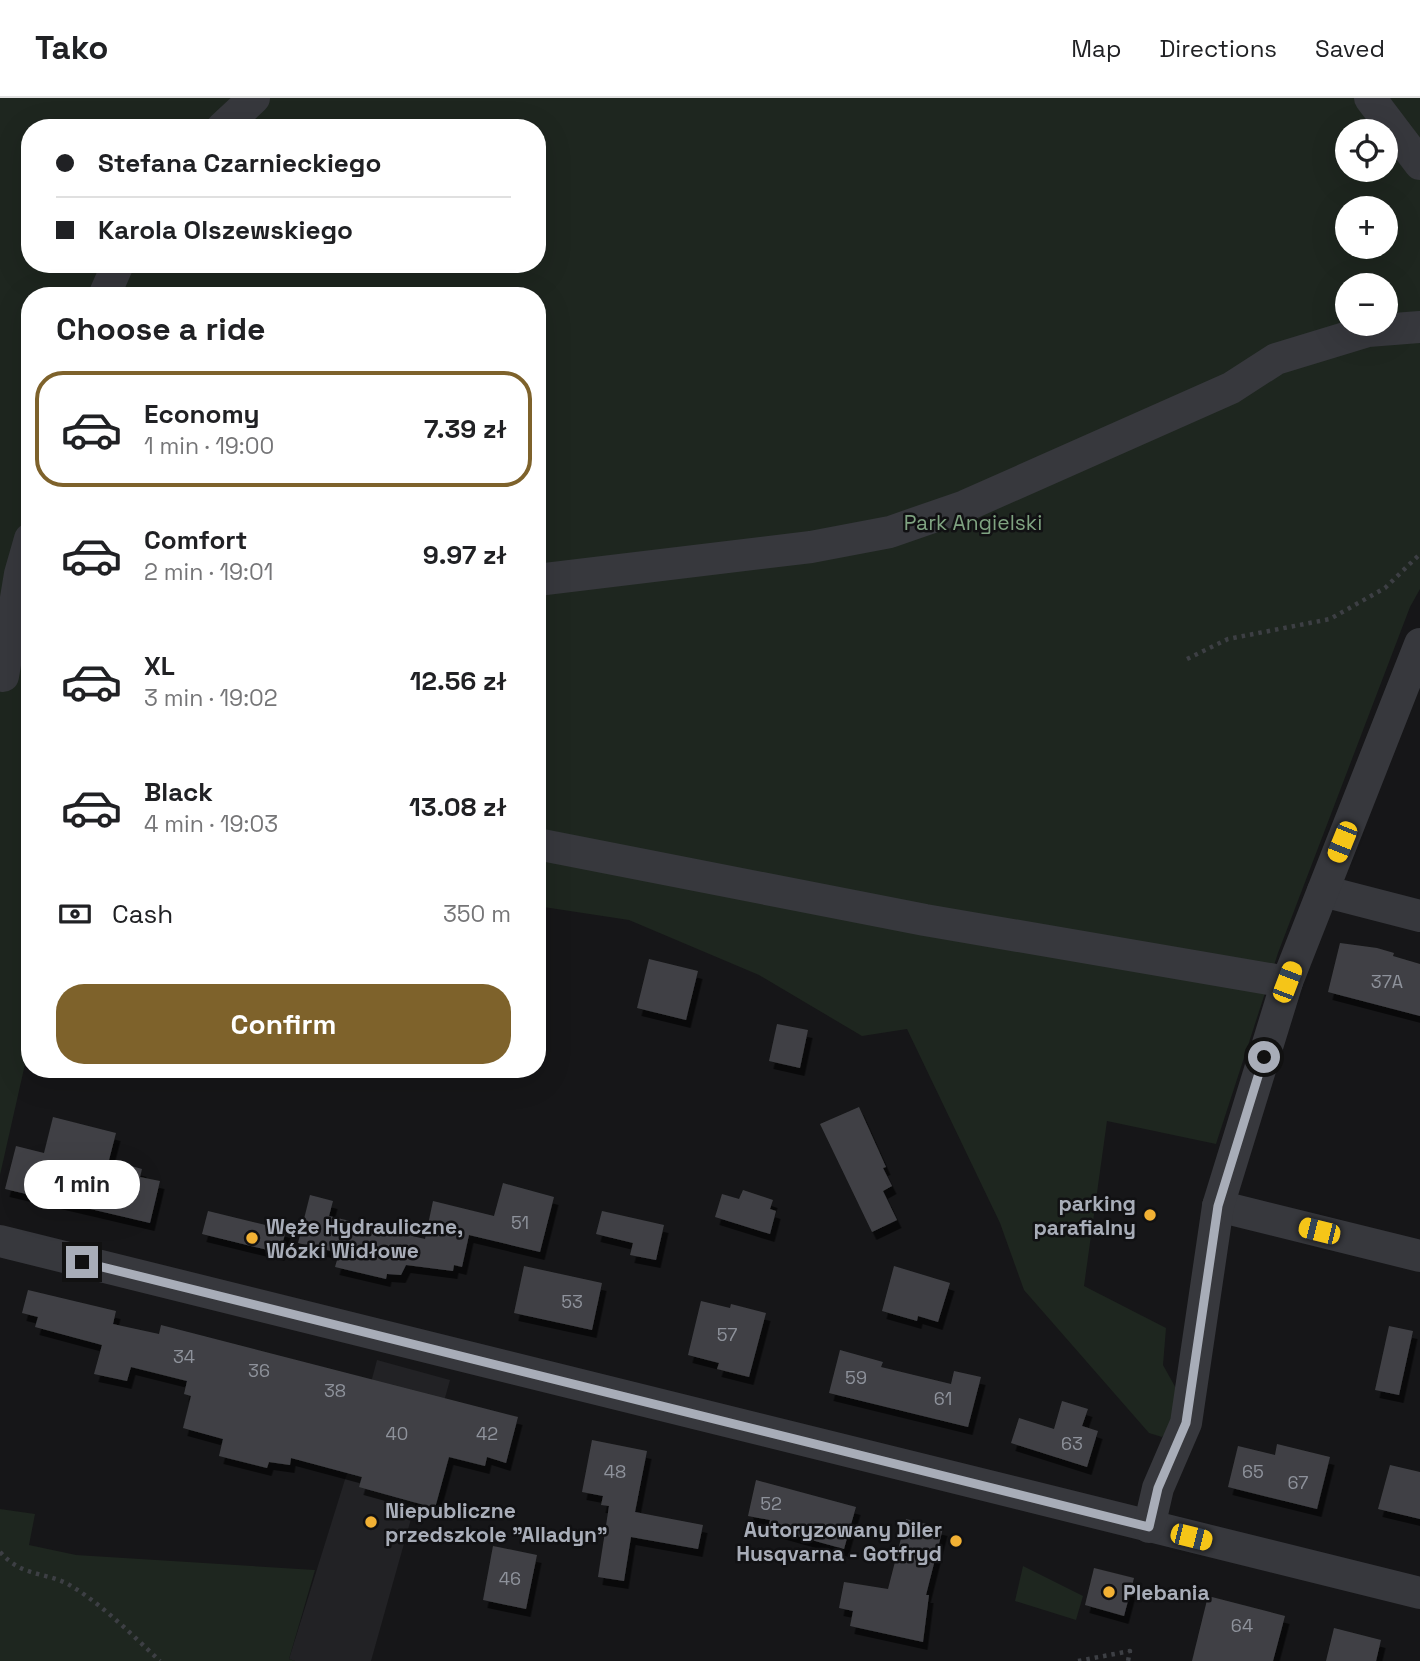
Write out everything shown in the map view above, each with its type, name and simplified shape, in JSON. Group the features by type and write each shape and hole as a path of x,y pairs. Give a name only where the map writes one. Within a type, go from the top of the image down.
{"street":[{"path":"232,119 254,98"},
{"path":"1370,98 1420,164"},
{"path":"546,579 811,547 903,528 965,506 1231,388 1276,359 1368,331 1420,327"},
{"path":"1,678 21,570"},
{"path":"1149,1527 1158,1488 1186,1423 1218,1206 1287,982 1420,644"},
{"path":"1,678 21,666"},
{"path":"546,846 925,920 1287,982"},
{"path":"1323,891 1420,916"},
{"path":"1218,1206 1420,1256"},
{"path":"0,1241 1420,1593"}],"path":[{"path":"1187,659 1228,639 1340,614 1385,589 1420,554"},
{"path":"0,1552 6,1560 37,1576 65,1583 107,1613 160,1661"},
{"path":"1078,1661 1130,1651 1128,1661"}],"shaded area":[{"name":"Niepubliczne przedszkole \"Alladyn\"","path":"377,1360 450,1380 371,1661 295,1661 289,1659 347,1473"}],"green space":[{"name":"Park Angielski","path":"0,98 1420,98 1420,589 1410,607 1278,953 1216,1144 1107,1121 1084,1286 1166,1328 1163,1365 1178,1392 1173,1424 1162,1437 1149,1433 1024,1290 1000,1223 907,1029 862,1036 759,975 629,920 546,907 546,287 21,287 21,1078 0,1175"},
{"path":"0,1509 35,1514 29,1545 76,1555 315,1570 289,1659 295,1661 0,1661"},
{"path":"1023,1566 1083,1596 1076,1620 1015,1601"}],"building":[{"path":"1340,943 1377,948 1420,964 1420,1016 1328,992"},
{"path":"649,959 698,971 686,1020 637,1008"},
{"path":"777,1024 808,1030 800,1068 769,1061"},
{"path":"859,1107 886,1167 883,1168 892,1186 883,1191 897,1220 872,1232 820,1124"},
{"path":"53,1117 116,1133 109,1160 142,1169 140,1177 160,1181 150,1223 5,1189 16,1146 44,1153"},
{"path":"503,1183 554,1197 540,1252 469,1235 462,1267 454,1265 453,1271 406,1265 401,1275 387,1274 386,1279 335,1267 339,1253 298,1243 310,1195 333,1201 329,1216 425,1239 433,1201 494,1216"},
{"path":"743,1190 773,1200 770,1209 776,1211 770,1234 715,1217 722,1194 739,1199"},
{"path":"208,1211 286,1230 280,1253 202,1234"},
{"path":"602,1211 664,1225 656,1260 630,1255 633,1243 596,1234"},
{"path":"524,1266 602,1283 592,1330 514,1313"},
{"path":"894,1266 950,1283 938,1322 918,1316 917,1321 882,1311"},
{"path":"28,1290 116,1311 113,1324 159,1334 161,1325 518,1417 506,1463 487,1457 485,1466 449,1457 435,1508 359,1487 362,1477 291,1458 290,1465 269,1462 267,1468 219,1456 223,1439 183,1428 191,1396 184,1394 187,1381 131,1367 127,1381 94,1374 102,1345 35,1327 38,1317 22,1313"},
{"path":"701,1301 730,1308 731,1304 766,1313 749,1377 717,1369 719,1363 688,1355"},
{"path":"1389,1326 1413,1331 1399,1395 1375,1390"},
{"path":"840,1350 883,1362 881,1367 951,1384 954,1371 981,1377 968,1427 829,1393"},
{"path":"1062,1401 1088,1409 1082,1426 1098,1431 1087,1467 1011,1443 1019,1418 1054,1429"},
{"path":"592,1440 647,1451 635,1512 703,1525 698,1549 631,1537 624,1581 598,1577 609,1506 601,1505 603,1496 582,1492"},
{"path":"1277,1444 1330,1457 1317,1509 1228,1487 1238,1446 1275,1455"},
{"path":"1390,1465 1420,1472 1420,1519 1378,1509"},
{"path":"756,1480 856,1507 844,1549 768,1528 770,1520 748,1516"},
{"path":"906,1519 943,1528 926,1595 929,1595 923,1642 850,1626 853,1611 839,1608 844,1582 888,1589"},
{"path":"493,1546 537,1555 526,1609 483,1600"},
{"name":"Plebania","path":"1094,1568 1134,1578 1124,1616 1085,1605"},
{"path":"1208,1596 1285,1616 1273,1661 1192,1661"},
{"path":"1334,1628 1381,1640 1376,1661 1326,1661"}],"place":[{"name":"parking parafialny","path":"1150,1215"},
{"name":"Węże Hydrauliczne, Wózki Widłowe","path":"252,1238"},
{"name":"Niepubliczne przedszkole \"Alladyn\"","path":"371,1522"},
{"name":"Autoryzowany Diler Husqvarna - Gotfryd","path":"956,1541"},
{"name":"Plebania","path":"1109,1592"}],"route":[{"path":"82,1262 1149,1527 1158,1488 1186,1423 1218,1206 1264,1057"}]}
